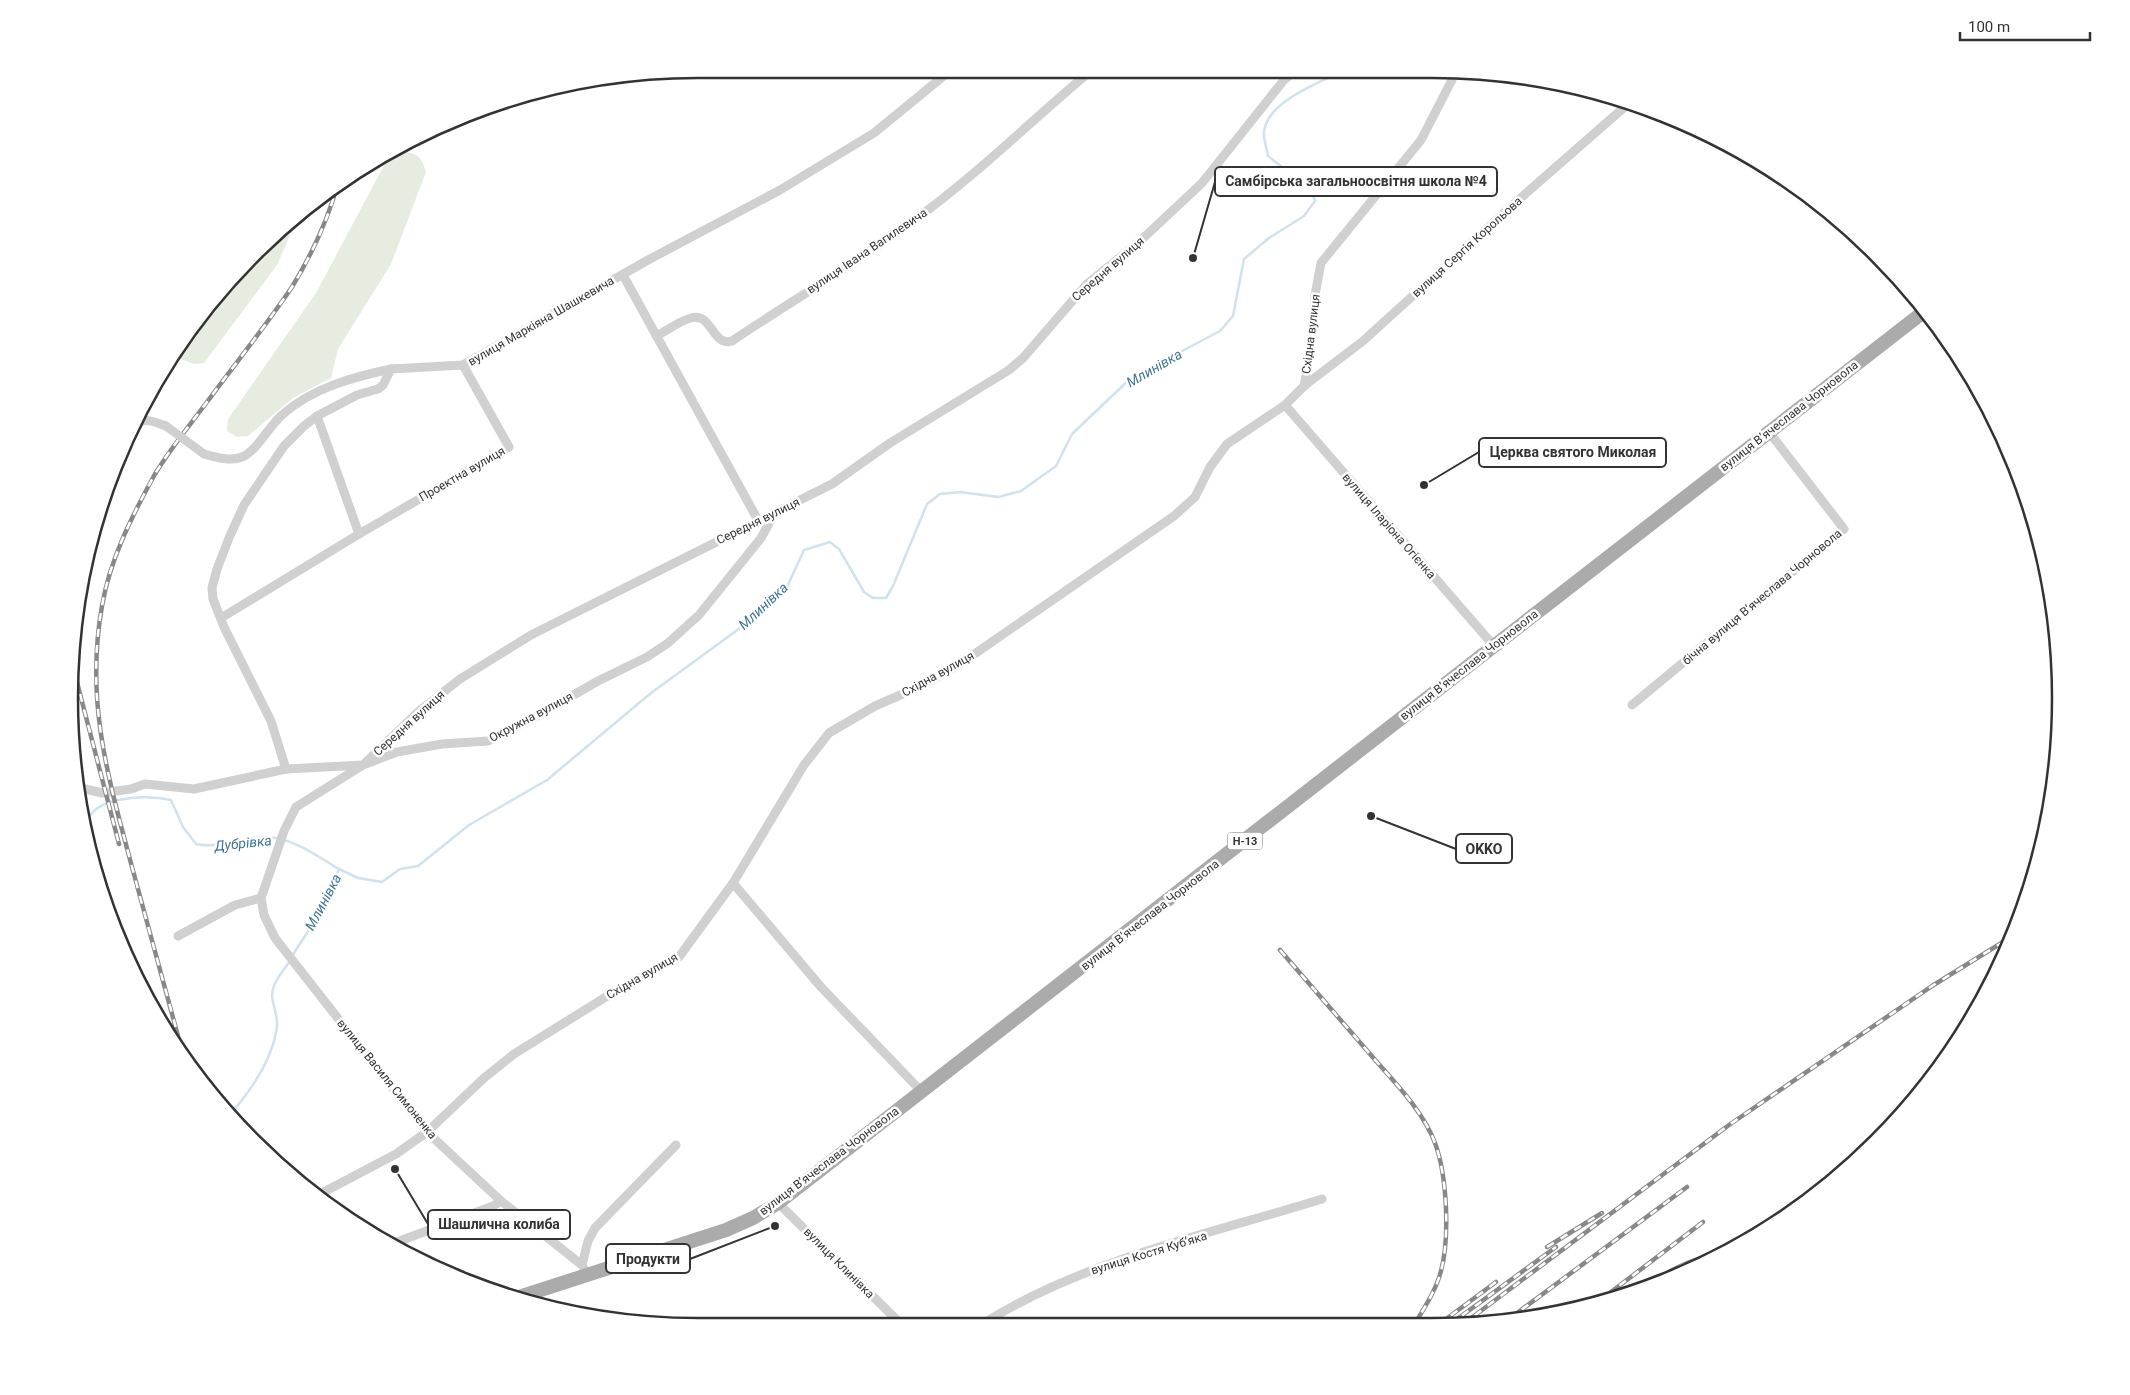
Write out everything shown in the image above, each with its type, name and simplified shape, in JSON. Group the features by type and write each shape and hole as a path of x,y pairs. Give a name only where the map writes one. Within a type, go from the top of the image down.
{"main road":[{"name":"вулиця Вʼячеслава Чорновола","path":"528,1293 585,1270 726,1230 753,1218 778,1203 1920,315"}],"street":[{"name":"вулиця Маркіяна Шашкевича","path":"142,420 166,426 204,454 222,458 241,458 250,452 280,416 295,404 316,393 357,376 391,369 463,365 780,190 874,134 941,78"},
{"name":"вулиця Івана Вагилевича","path":"656,336 691,318 699,317 704,319 722,341 732,341 880,246 916,220 1082,78"},
{"name":"Середня вулиця","path":"85,789 102,793 131,789 145,784 194,789 286,769 363,765 418,712 460,679 491,659 540,630 832,484 890,443 1009,370 1023,358 1088,284 1139,242 1202,183 1286,78"},
{"name":"Східна вулиця","path":"324,1192 396,1154 427,1132 484,1078 514,1054 609,995 679,957 733,883 804,764 829,733 875,706 920,686 960,664 1174,516 1195,497 1210,467 1227,444 1285,405 1304,386 1311,350 1315,295 1321,263 1421,140 1453,79"},
{"name":"вулиця Сергія Корольова","path":"1304,386 1363,341 1624,108"},
{"path":"623,275 759,522"},
{"name":"Проектна вулиця","path":"221,618 359,534 509,447 463,365"},
{"path":"286,769 271,721 221,618 213,598 212,588 229,538 244,505 284,446 317,416 357,394 378,389 383,385 391,369"},
{"name":"вулиця Іларіона Огієнка","path":"1285,405 1494,646"},
{"path":"317,416 359,534"},
{"name":"бічна вулиця Вʼячеслава Чорновола","path":"1632,705 1844,529 1769,432"},
{"name":"Окружна вулиця","path":"261,898 284,831 296,807 363,765 397,752 442,744 488,741 530,720 598,681 647,658 668,643 699,616 761,538 774,514"},
{"path":"733,883 821,987 922,1092"},
{"path":"178,936 235,905 261,898"},
{"name":"вулиця Василя Симоненка","path":"261,898 264,915 270,929 285,952 427,1132 501,1201 585,1270"},
{"path":"585,1270 588,1241 595,1228 676,1145"},
{"name":"вулиця Костя Кубʼяка","path":"992,1318 1008,1307 1081,1274 1322,1200"},
{"path":"400,1241 493,1206 501,1201"},
{"name":"вулиця Клинівка","path":"778,1203 895,1318"}],"shaded area":[{"path":"402,153 416,155 426,172 391,264 338,349 331,378 293,398 248,436 237,437 227,431 228,419 316,293 386,162"},
{"path":"294,227 277,265 204,363 194,364 179,358 231,289 259,259"}],"waterway":[{"name":"Млинівка","path":"292,956 325,905 339,869 358,878 382,882 400,869 418,866 469,825 547,780 651,693 747,623 787,587 804,550 830,542 839,549 864,592 873,598 886,598 893,586 927,504 940,494 960,492 998,497 1021,491 1056,466 1072,434 1131,378 1220,331 1233,316 1244,259 1269,238 1304,216 1315,201 1311,190 1268,156 1264,135 1267,122 1273,112 1293,96 1328,78"},
{"name":"Дубрівка","path":"89,817 99,807 118,800 141,797 162,798 171,800 183,827 196,844 214,845 256,838 275,838 304,848 339,869"},
{"name":"Млинівка","path":"234,1109 254,1083 271,1050 277,1026 272,991 278,977 290,961"}],"railway":[{"path":"178,1035 107,770 98,707 96,674 97,641 102,606 110,571 116,555 130,522 155,474 292,287 319,236 334,196"},
{"path":"78,687 119,844"},
{"path":"1474,1316 1729,1125 1932,986 2002,943"},
{"path":"1280,950 1415,1107 1435,1143 1445,1189 1446,1241 1441,1271 1436,1285 1418,1318"},
{"path":"1520,1311 1687,1187"},
{"path":"1547,1247 1602,1213"},
{"path":"1613,1290 1703,1222"},
{"path":"1461,1317 1556,1247"},
{"path":"1449,1317 1496,1282"}],"place":[{"name":"Самбірська загальноосвітня школа №4","path":"1193,258"},
{"name":"Церква святого Миколая","path":"1424,485"},
{"name":"OKKO","path":"1371,816"},
{"name":"Шашлична колиба","path":"395,1169"},
{"name":"Продукти","path":"775,1226"}]}
